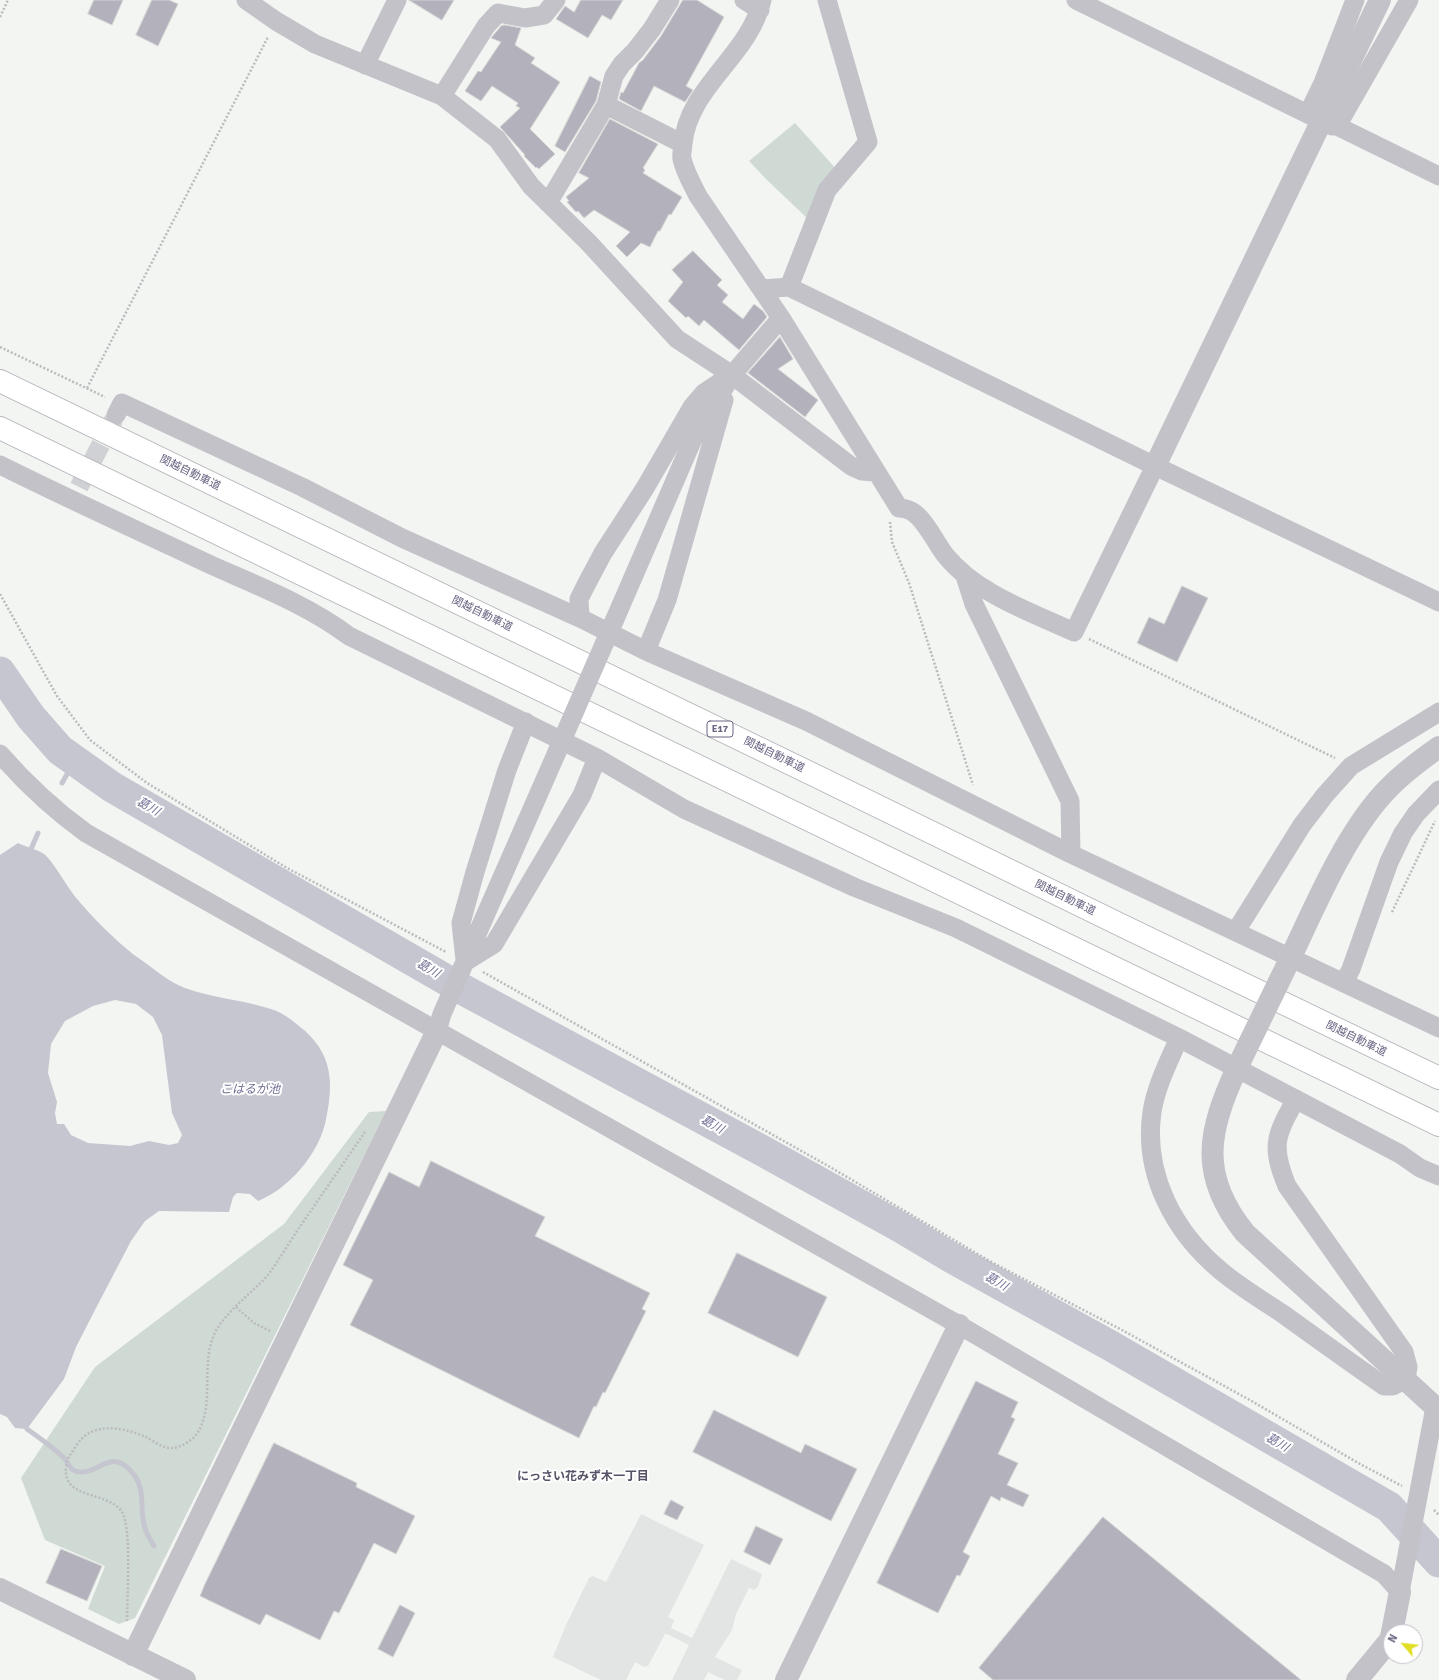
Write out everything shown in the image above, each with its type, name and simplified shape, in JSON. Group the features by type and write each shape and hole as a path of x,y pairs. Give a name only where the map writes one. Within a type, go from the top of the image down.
{"highway":[{"name":"関越自動車道","path":"0,381 1439,1078"},
{"path":"0,428 1439,1125"}],"street":[{"path":"246,0 276,21 315,44 442,96 497,139 531,186 589,243 677,339 732,375 851,466 862,471 875,472"},
{"path":"365,64 397,0"},
{"path":"442,96 486,26 498,13 525,18 544,15 556,0"},
{"path":"548,203 606,105 614,76 622,64 635,51 652,29 670,0"},
{"path":"744,0 761,5 749,31 693,108 685,128 682,158 688,178 698,196 763,289 875,472 899,508 911,511 923,522 946,556 965,576 982,588 1074,632 1380,0"},
{"path":"789,287 827,190 868,142 827,0"},
{"path":"1076,0 1439,176"},
{"path":"1322,120 1323,83 1355,0"},
{"path":"1322,120 1409,0"},
{"path":"606,105 683,144"},
{"path":"763,289 789,287 1155,466 1439,602"},
{"path":"124,1651 387,1133 440,1022 693,438 732,375 781,318"},
{"path":"580,618 579,599 599,560 692,407 704,393 732,375"},
{"path":"646,651 667,600 732,375"},
{"path":"119,409 302,487 402,538 580,618 646,651 806,721 1071,854 1236,932 1290,960 1344,983 1439,1028"},
{"path":"0,464 76,494 331,622 349,636 597,758 684,809 854,887 956,928 1179,1038 1400,1154 1420,1168 1439,1176"},
{"path":"965,576 974,604 1070,800 1071,854"},
{"path":"1236,932 1302,825 1324,795 1351,766 1439,712"},
{"path":"464,964 462,924 475,872 507,770 526,722"},
{"path":"1394,1624 1405,1571 1417,1497 1437,1408 1245,1233 1228,1208 1217,1180 1212,1150 1217,1115 1237,1068 1340,858 1367,813 1383,793 1398,779 1439,747"},
{"path":"0,754 27,784 52,808 86,833 440,1022 1384,1574 1400,1592"},
{"path":"464,964 494,944 582,795 597,758"},
{"path":"1344,983 1351,969 1389,862 1403,833 1416,814 1439,790"},
{"path":"1179,1038 1160,1082 1152,1111 1150,1142 1155,1174 1170,1210 1185,1234 1221,1271 1384,1386 1393,1386 1406,1380"},
{"path":"1296,1099 1279,1130 1276,1151 1278,1166 1287,1186 1404,1352 1408,1367 1406,1380"},
{"path":"786,1680 959,1325"},
{"path":"0,1589 185,1680"},
{"path":"1357,1680 1383,1648"}],"path":[{"path":"0,17 8,0"},
{"path":"87,388 276,21"},
{"path":"0,347 87,388 119,409"},
{"path":"899,508 889,523 892,542 909,583 980,809"},
{"path":"0,594 57,696 90,740 147,783 287,868 464,964 830,1167 993,1263 1120,1329 1248,1400 1417,1497 1439,1515"},
{"path":"1074,632 1351,766"},
{"path":"1390,916 1436,820"},
{"path":"124,1651 127,1625 128,1546 124,1517 122,1512 112,1503 80,1492 71,1485 65,1470 69,1454 80,1439 96,1429 111,1428 130,1431 171,1449 182,1446 194,1437 200,1428 205,1408 208,1354 212,1340 218,1328 268,1274 370,1124 387,1133"},
{"path":"236,1307 254,1323"}],"shaded area":[{"path":"795,123 837,170 807,218 749,161"},
{"path":"386,1111 135,1618 119,1624 88,1609 105,1566 45,1540 21,1478 95,1367 284,1224 369,1112"},
{"path":"641,1514 704,1545 668,1617 674,1620 671,1628 692,1638 731,1559 762,1574 758,1587 754,1590 749,1588 736,1614 732,1630 715,1657 742,1670 737,1680 725,1680 708,1672 704,1680 672,1680 689,1645 667,1634 665,1634 648,1666 644,1667 635,1662 626,1680 601,1680 553,1657 566,1625 589,1578 593,1576 606,1582"}],"water":[{"name":"こはるが池","path":"18,843 44,854 74,895 106,930 122,945 172,982 185,988 217,997 250,1003 271,1009 289,1018 311,1036 319,1047 325,1058 330,1083 328,1109 321,1136 315,1148 300,1170 280,1188 269,1196 258,1201 250,1194 237,1193 233,1197 229,1212 159,1211 145,1221 131,1241 76,1347 64,1379 27,1429 15,1428 7,1417 0,1414 0,855","holes":["115,1000 136,1004 153,1017 162,1035 172,1113 182,1135 178,1143 169,1145 149,1141 130,1146 88,1143 71,1135 64,1124 57,1124 55,1113 57,1102 48,1073 51,1044 65,1021 93,1006"]}],"building":[{"path":"94,0 123,0 112,25 88,14"},
{"path":"152,0 169,0 178,4 158,46 136,35"},
{"path":"409,0 454,0 442,20"},
{"path":"581,0 623,0 611,20 602,15 588,38 556,19 565,6 574,12"},
{"path":"683,0 697,0 724,17 686,86 693,90 685,102 654,86 641,111 619,99 621,92 623,93 639,63 643,60 661,36"},
{"path":"505,25 521,28 515,45 535,58 531,63 560,82 530,129 555,154 539,169 537,167 536,168 524,156 525,155 500,127 520,108 516,106 518,103 492,86 481,101 465,91 478,71 481,72 501,42 491,38 501,26"},
{"path":"590,76 601,82 596,101 565,152 555,146"},
{"path":"610,119 658,144 643,168 645,170 643,173 682,197 671,215 669,214 660,231 658,231 650,247 641,243 627,257 616,246 630,232 594,210 584,218 567,202 569,201 566,197 589,178 579,173"},
{"path":"693,251 722,280 717,285 728,295 722,302 743,319 754,304 763,311 767,317 739,350 704,320 699,326 688,316 686,318 668,301 683,282 672,270"},
{"path":"780,337 793,359 778,369 818,400 805,417 748,373"},
{"path":"1182,586 1208,598 1177,662 1137,643 1149,617 1164,624"},
{"path":"431,1161 545,1217 535,1236 650,1293 642,1309 646,1311 605,1393 603,1392 596,1407 594,1406 579,1438 350,1325 373,1280 343,1265 389,1172 419,1187"},
{"path":"737,1253 827,1297 798,1357 708,1313"},
{"path":"976,1381 1018,1402 1011,1417 1015,1419 998,1454 1018,1463 1007,1485 1029,1495 1023,1507 1001,1497 1000,1501 991,1496 963,1552 970,1556 960,1576 957,1575 938,1613 877,1583"},
{"path":"714,1410 801,1453 805,1444 857,1469 831,1521 693,1452"},
{"path":"274,1443 357,1483 356,1487 415,1516 396,1554 374,1543 339,1613 334,1611 320,1640 266,1614 260,1625 200,1596"},
{"path":"671,1500 684,1507 677,1520 664,1514"},
{"path":"1103,1517 1301,1680 993,1680 979,1668"},
{"path":"756,1526 783,1539 770,1565 744,1552"},
{"path":"61,1549 102,1566 87,1601 46,1583"},
{"path":"400,1605 415,1613 393,1657 378,1649"}],"waterway":[{"name":"葛川","path":"0,672 31,717 60,750 112,787 462,989 761,1150 900,1227 952,1258 1111,1346 1389,1507 1439,1562"},
{"path":"62,783 75,760"},
{"path":"31,849 38,833"},
{"path":"27,1429 59,1453 71,1469 75,1471 83,1472 112,1462 119,1462 127,1467 138,1482 145,1527 154,1546"}],"tunnel":[{"path":"79,487 114,419"}],"district":[{"name":"にっさい花みず木一丁目","path":"583,1477"}]}
